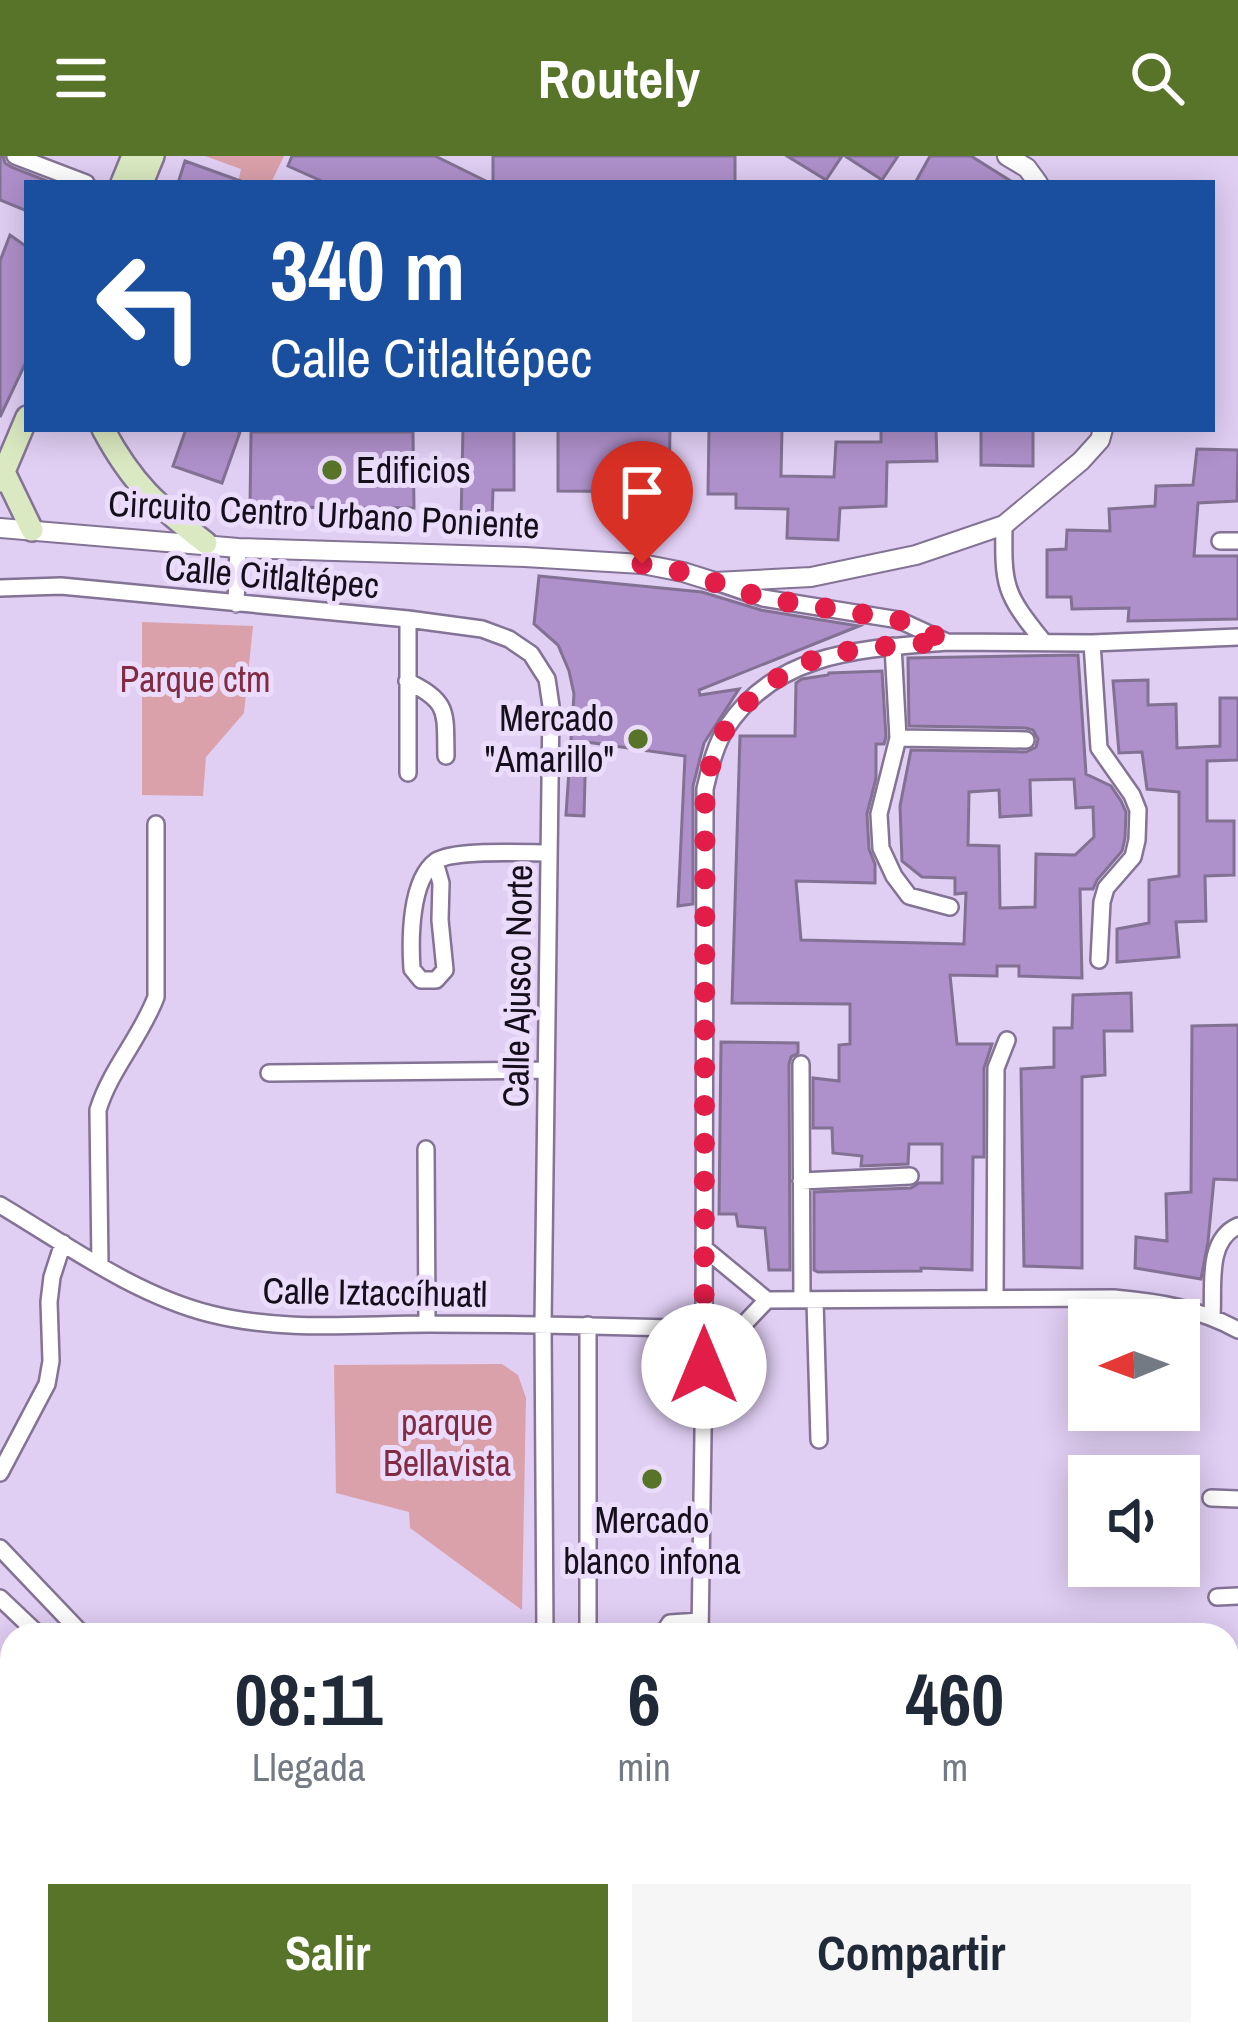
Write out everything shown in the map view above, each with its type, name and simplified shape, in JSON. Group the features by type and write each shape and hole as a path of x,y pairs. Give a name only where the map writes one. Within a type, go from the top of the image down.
{"main road":[{"path":"24,425 2,476 32,530"},
{"path":"105,432 122,465 153,502 206,543"}],"street":[{"path":"15,156 78,180"},
{"path":"1007,156 1036,180"},
{"path":"1043,641 1007,590 1004,525 1081,461 1102,432"},
{"name":"Circuito Centro Urbano Poniente","path":"0,528 238,548 642,564 715,582 811,577 916,555 1004,525"},
{"path":"1220,541 1238,541"},
{"path":"236,604 238,548"},
{"path":"715,582 763,598 899,620 947,641"},
{"name":"Calle Citlaltépec","path":"0,588 61,586 408,619 482,629 531,654"},
{"path":"1009,641 1021,613"},
{"path":"408,619 408,772"},
{"path":"700,1623 705,789 728,726 786,673 825,656 947,641 1092,643 1238,637"},
{"path":"1092,643 1100,748 1138,810 1133,857 1106,888 1102,902 1099,960"},
{"path":"893,646 898,738 879,814 881,848 909,896 950,907"},
{"name":"Calle Ajusco Norte","path":"531,654 547,679 551,706 544,1623"},
{"path":"407,681 441,704 446,756"},
{"path":"898,738 1026,740"},
{"path":"100,1265 98,1110 156,997 156,824"},
{"path":"435,862 442,883 445,970 436,980 421,980 412,969 412,910 435,862 456,854 549,853"},
{"path":"995,1297 996,1068 1007,1040"},
{"path":"800,1064 801,1181 819,1440"},
{"path":"269,1073 545,1070"},
{"path":"426,1149 427,1324"},
{"path":"801,1181 910,1176"},
{"name":"Calle Iztaccíhuatl","path":"0,1205 163,1298 210,1314 280,1326 543,1324 704,1330"},
{"path":"1212,1316 1217,1244 1238,1226"},
{"path":"0,1473 47,1384 49,1302 63,1243"},
{"path":"704,1248 767,1300 1131,1300 1212,1316 1238,1330"},
{"path":"704,1366 767,1300"},
{"path":"588,1325 588,1623"},
{"path":"1211,1498 1238,1498"},
{"path":"0,1548 71,1623"},
{"path":"1217,1597 1238,1597"},
{"path":"0,1598 27,1623"},
{"path":"55,1623 64,1616"}],"green space":[{"path":"205,156 284,156 272,180 239,180 241,169"},
{"name":"Parque ctm","path":"142,622 253,626 244,713 206,757 203,796 142,795"},
{"name":"parque Bellavista","path":"502,1364 518,1375 526,1398 522,1610 410,1528 409,1512 336,1493 334,1365"}],"building":[{"path":"0,156 11,167 44,180 24,180 24,210 0,200"},
{"path":"292,156 435,156 484,180 319,180 288,166"},
{"path":"493,156 735,156 735,180 493,180"},
{"path":"787,156 842,156 826,180"},
{"path":"845,156 898,156 882,180"},
{"path":"930,156 971,156 1009,180 917,180"},
{"path":"185,161 238,180 179,180"},
{"path":"10,235 24,245 24,366 0,417 0,261"},
{"path":"185,432 240,432 222,483 173,466"},
{"name":"Edificios","path":"251,432 413,432 414,508 250,507"},
{"name":"Edificios","path":"463,432 514,432 514,490 493,490 492,521 461,521"},
{"path":"558,432 670,432 669,492 558,491"},
{"path":"709,432 782,432 781,476 834,477 836,442 881,442 881,432 936,432 937,461 887,462 886,506 840,508 838,540 787,538 788,509 736,508 736,494 708,494"},
{"path":"981,432 1033,432 1033,466 981,465"},
{"path":"1197,449 1238,450 1237,501 1198,503 1194,556 1238,556 1238,619 1128,621 1129,608 1072,609 1071,597 1047,597 1047,550 1066,549 1067,530 1110,531 1109,509 1155,506 1156,486 1193,485"},
{"name":"Mercado \"Amarillo\"","path":"539,576 702,592 761,610 859,626 699,690 700,695 739,689 704,743 693,786 693,904 678,906 685,756 586,742 584,816 566,815 574,694 558,645 534,624"},
{"path":"1078,655 1086,774 1111,786 1121,801 1126,812 1125,838 1122,851 1093,889 1080,889 1082,978 1019,976 1019,966 997,966 997,976 950,975 957,1044 992,1044 984,1068 984,1157 973,1157 972,1270 818,1272 814,1270 814,1192 942,1183 942,1144 909,1144 908,1164 861,1166 862,1156 833,1153 832,1128 813,1128 813,1078 839,1081 839,1045 850,1044 850,1004 732,1003 740,736 795,736 796,683 802,679 882,671 886,737 884,744 876,744 876,778 867,814 875,883 796,881 801,940 964,944 966,893 955,894 955,878 922,877 902,861 900,806 911,750 1026,752 1036,747 1038,739 1026,728 909,726 908,658","holes":["1074,779 1076,808 1093,807 1094,837 1075,855 1036,854 1035,907 1000,908 999,846 968,845 969,792 999,790 1000,817 1031,815 1030,780"]},
{"path":"1148,680 1148,705 1176,704 1177,748 1220,746 1220,698 1238,698 1238,760 1207,761 1207,821 1234,821 1234,875 1205,876 1206,921 1176,922 1179,957 1117,962 1117,929 1149,923 1149,880 1179,876 1179,792 1147,789 1142,752 1119,753 1113,681"},
{"path":"1131,993 1132,1031 1104,1031 1105,1075 1082,1077 1082,1268 1024,1266 1021,1069 1054,1067 1054,1028 1072,1028 1073,995"},
{"path":"1238,1025 1238,1180 1214,1179 1201,1279 1135,1268 1136,1237 1167,1241 1166,1194 1191,1192 1192,1026"},
{"path":"721,1042 798,1043 798,1053 789,1064 790,1270 769,1270 765,1228 738,1226 736,1214 719,1214"}],"place":[{"name":"Edificios","path":"332,470"},
{"name":"Mercado \"Amarillo\"","path":"638,739"},
{"name":"Mercado blanco infona","path":"652,1479"}],"route":[{"path":"642,564 763,598 899,620 947,641 825,656 786,673 728,726 714,755 705,789 704,1366"}]}
